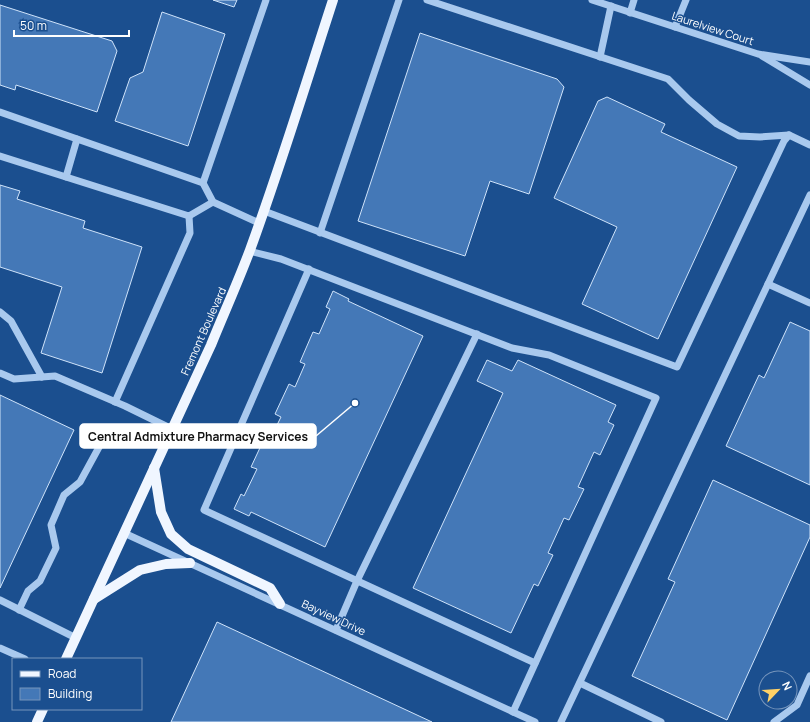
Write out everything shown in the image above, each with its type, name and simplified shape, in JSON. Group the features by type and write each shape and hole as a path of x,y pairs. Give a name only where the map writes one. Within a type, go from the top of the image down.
{"main road":[{"name":"Fremont Boulevard","path":"66,658 211,345 264,211 333,0"},
{"path":"154,468 161,512 171,534 188,549 270,588 280,604"},
{"path":"94,599 140,570 166,564 190,563"},
{"path":"37,722 43,710"}],"street":[{"path":"203,183 266,0"},
{"path":"320,233 399,0"},
{"path":"427,0 668,79 689,100 717,124 739,136 760,137 789,135 810,145"},
{"name":"Laurelview Court","path":"592,0 758,54"},
{"path":"630,13 634,0"},
{"path":"675,27 686,0"},
{"path":"600,56 611,6"},
{"path":"758,54 810,62"},
{"path":"758,54 810,85"},
{"path":"0,112 203,183 213,202 259,223"},
{"path":"264,211 677,367 784,141 789,135"},
{"path":"66,177 77,139"},
{"path":"0,156 189,216 213,202"},
{"path":"561,722 810,195"},
{"path":"115,402 190,233 189,216"},
{"path":"249,251 281,259 512,348 549,355 656,398 513,712"},
{"path":"309,270 204,510 535,663"},
{"path":"768,284 810,303"},
{"path":"0,312 11,321 42,377"},
{"path":"336,630 357,581 476,334"},
{"path":"0,373 14,379 55,376 172,429"},
{"path":"19,610 28,591 40,582 56,548 51,525 64,495 80,482 104,438"},
{"name":"Bayview Drive","path":"124,533 535,722"},
{"path":"0,600 76,638"},
{"path":"0,648 23,658"},
{"path":"774,722 797,706 810,676"},
{"path":"580,683 660,722"}],"building":[{"path":"213,0 237,0 234,7"},
{"path":"0,5 112,41 117,51 97,112 16,85 15,90 0,85"},
{"path":"162,12 225,34 188,146 115,121 130,78 143,72"},
{"path":"420,33 557,79 564,87 529,194 490,181 465,256 358,221"},
{"path":"607,97 665,124 661,132 737,167 658,339 582,304 617,227 554,198 598,101"},
{"path":"0,185 20,191 17,199 85,221 83,228 142,247 102,373 41,353 62,287 0,267"},
{"path":"333,291 349,299 348,301 423,336 325,547 251,512 249,516 234,509 241,494 244,496 257,469 251,467 265,437 270,439 281,417 275,414 289,384 295,387 305,364 300,362 313,332 319,334 330,309 326,307"},
{"path":"790,322 810,331 810,485 726,446 759,375 764,378"},
{"path":"487,360 512,371 518,360 616,405 608,422 614,425 600,455 594,452 578,487 584,489 569,520 564,518 548,553 553,555 538,586 534,584 511,633 413,588 503,393 477,381"},
{"path":"0,395 74,430 0,588"},
{"path":"713,480 810,525 810,537 727,720 632,676 675,582 668,579"},
{"path":"217,622 432,722 171,722"}],"place":[{"name":"Central Admixture Pharmacy Services","path":"355,403"}]}
